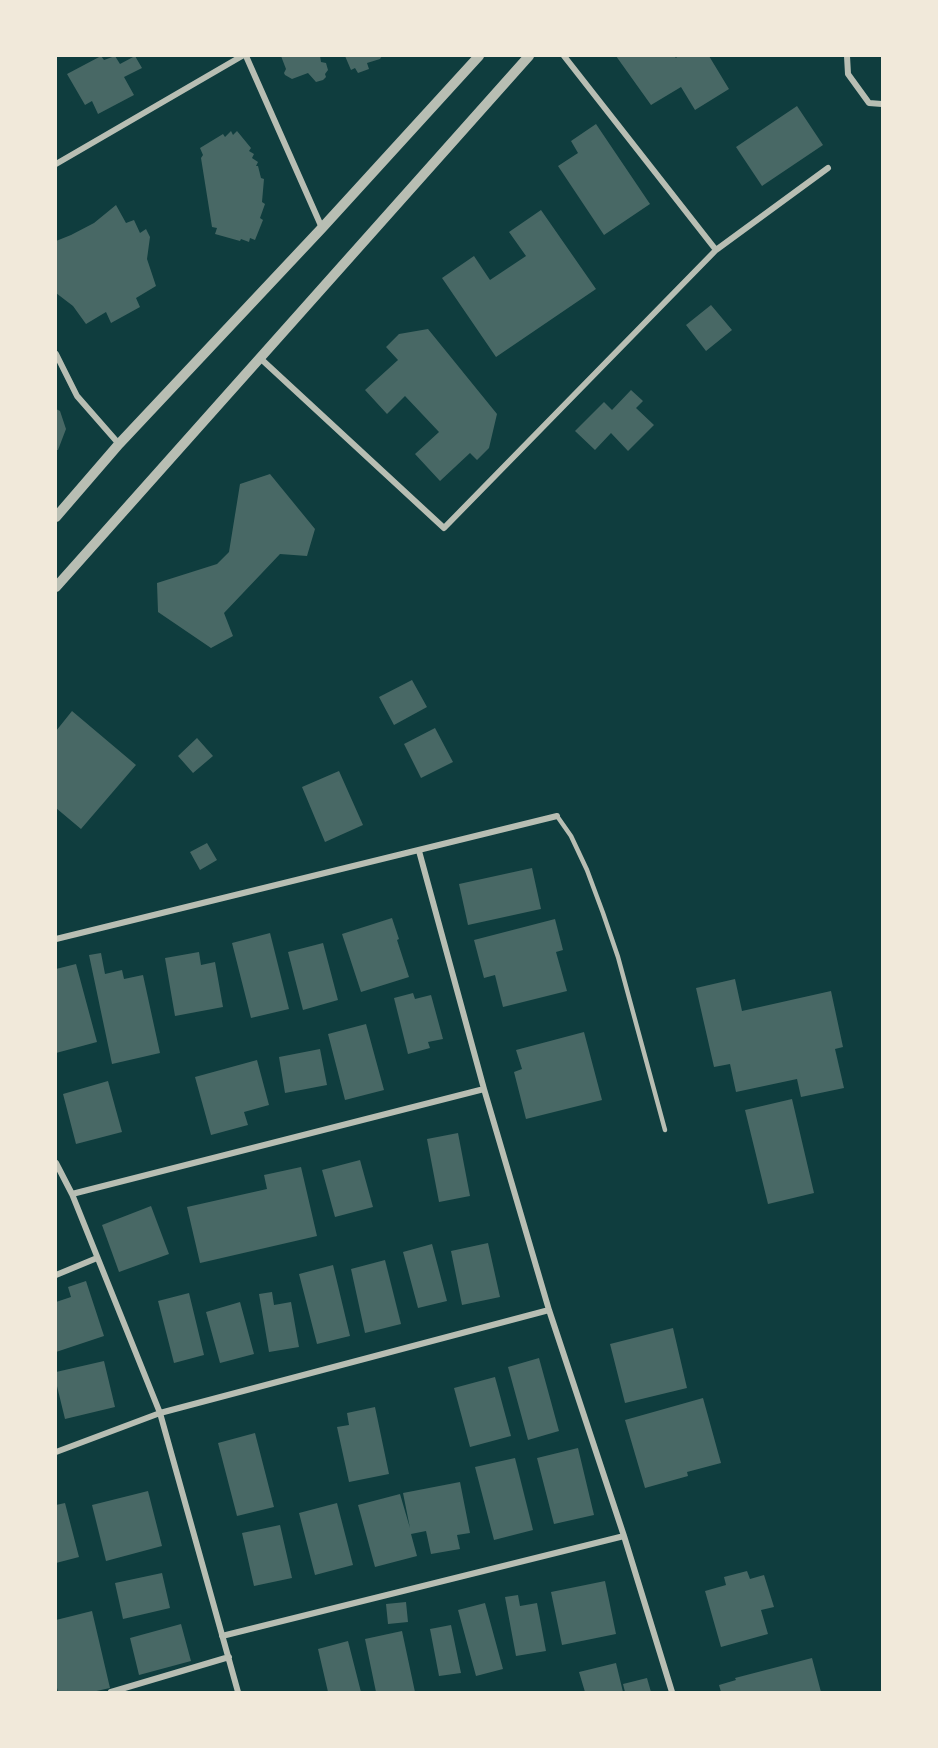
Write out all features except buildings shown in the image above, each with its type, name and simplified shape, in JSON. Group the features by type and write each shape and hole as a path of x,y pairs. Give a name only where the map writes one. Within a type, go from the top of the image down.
{"street":[{"path":"56,164 244,56 322,228"},
{"path":"56,517 119,444 322,228 479,56"},
{"path":"56,587 529,56"},
{"path":"564,56 716,250"},
{"path":"847,56 849,74 869,103 882,104"},
{"path":"259,358 444,528 716,250 828,168"},
{"path":"56,354 77,396 119,444"},
{"path":"56,939 557,816"},
{"path":"419,851 484,1089 549,1310 624,1536 672,1692"},
{"path":"72,1194 484,1089"},
{"path":"56,1163 72,1194 160,1413 238,1692"},
{"path":"56,1275 98,1258"},
{"path":"56,1452 160,1413 549,1310"},
{"path":"222,1636 624,1536"},
{"path":"111,1692 229,1656"}],"lane":[{"path":"557,816 587,870 603,913 618,957 665,1130"}]}
